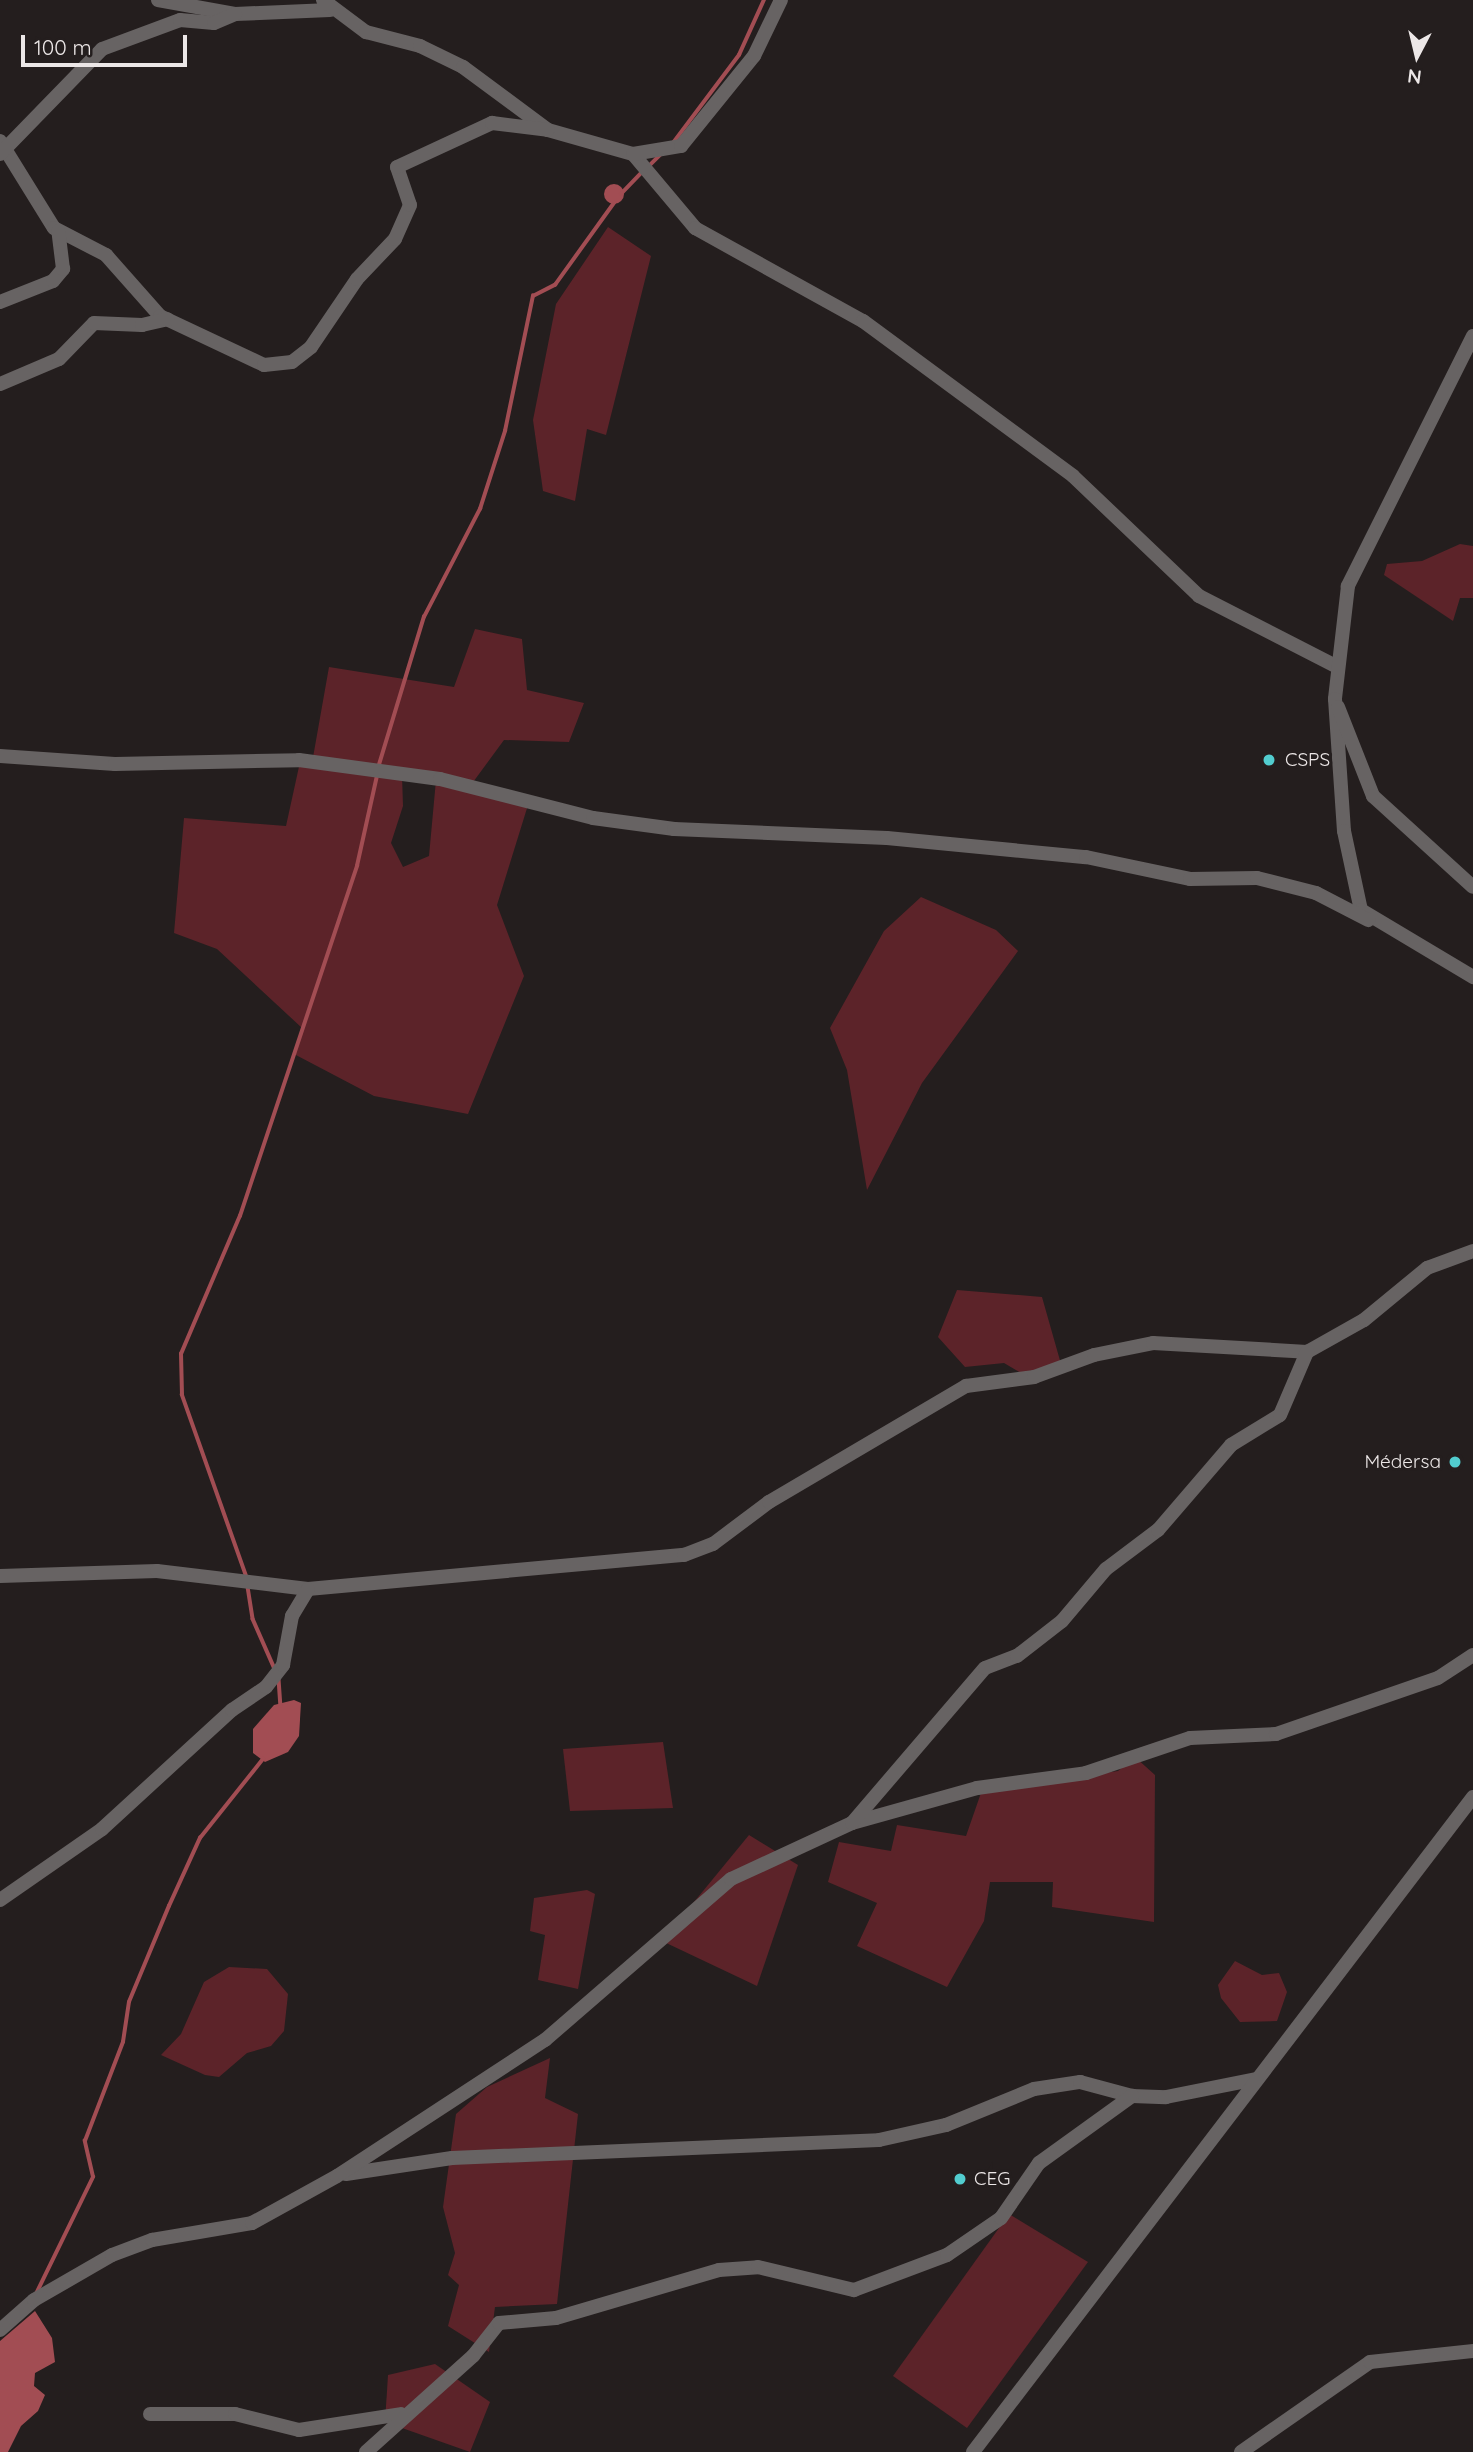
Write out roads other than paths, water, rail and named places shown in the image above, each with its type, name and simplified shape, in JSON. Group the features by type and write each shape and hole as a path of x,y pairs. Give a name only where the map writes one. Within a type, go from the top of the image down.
{"street":[{"path":"158,0 235,15"},
{"path":"58,231 106,255 167,319 206,333 237,356 264,365 292,362 311,347 408,217 410,198 397,167 492,123 548,130 633,154 681,146 754,56 781,0"},
{"path":"0,302 53,281 63,269 58,231 2,148 102,49 180,20 214,23 235,15 327,5 366,32 420,46 463,68 548,130"},
{"path":"633,154 695,228 863,321 1073,476 1192,591 1336,666"},
{"path":"0,384 59,359 94,323 142,325 167,319"},
{"path":"1368,920 1355,898 1343,831 1335,699 1336,666 1348,586 1473,336"},
{"path":"1335,699 1373,796 1473,887"},
{"path":"0,756 115,764 299,760 440,779 593,818 674,829 912,840 1086,857 1190,879 1257,878 1316,893 1473,977"},
{"path":"0,1576 158,1571 308,1589 684,1555 713,1544 769,1502 966,1386 1034,1377 1094,1354 1153,1343 1307,1352 1364,1320 1427,1268 1473,1251"},
{"path":"852,1824 985,1668 1017,1656 1062,1621 1106,1569 1158,1530 1231,1445 1280,1415 1307,1352"},
{"path":"0,1900 102,1829 232,1710 265,1687 283,1665 292,1616 308,1589"},
{"path":"0,2330 34,2300 112,2255 152,2241 252,2223 337,2176 545,2040 731,1879 852,1824 977,1787 1086,1773 1190,1738 1276,1734 1438,1678 1473,1655"},
{"path":"973,2452 1473,1797"},
{"path":"337,2176 452,2158 910,2137 1013,2094 1080,2082 1132,2096 1199,2093 1257,2079"},
{"path":"366,2452 401,2414 473,2356 492,2328 509,2320 556,2318 719,2270 758,2267 854,2290 947,2255 1001,2218 1039,2163 1132,2096"},
{"path":"1241,2452 1370,2362 1473,2351"},
{"path":"149,2414 235,2414 299,2430 401,2414"}],"waterway":[{"path":"673,143 739,55 764,0"},
{"path":"648,167 660,155"},
{"path":"621,194 642,172"},
{"path":"378,768 424,617 480,509 505,431 533,296 555,285 614,203"},
{"path":"247,1579 182,1395 181,1354 240,1216 357,866 377,776"},
{"path":"248,1587 253,1619 275,1669"},
{"path":"279,1679 281,1706"},
{"path":"36,2294 93,2177 85,2141 123,2042 129,2002 169,1906 200,1838 263,1759"}],"place":[{"name":"CSPS","path":"1269,760"},
{"name":"Médersa","path":"1455,1462"},
{"name":"CEG","path":"960,2179"}]}
